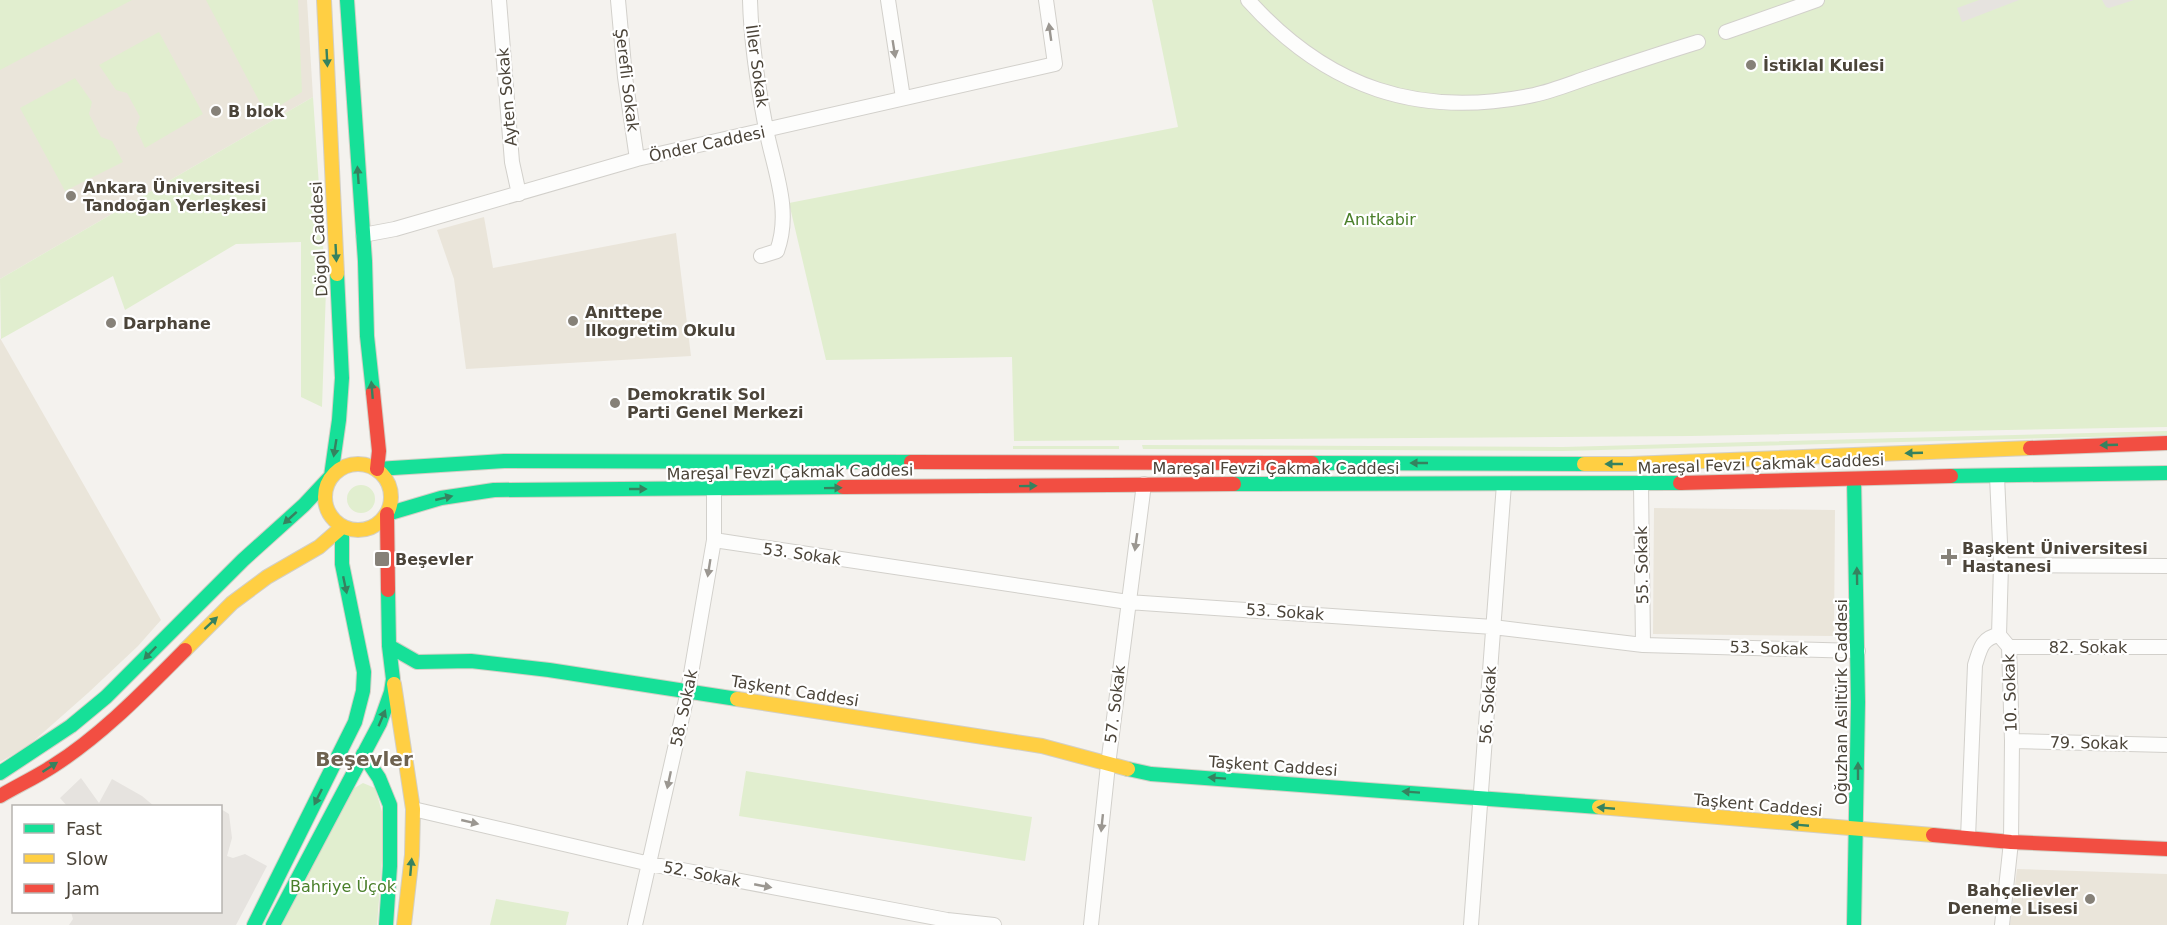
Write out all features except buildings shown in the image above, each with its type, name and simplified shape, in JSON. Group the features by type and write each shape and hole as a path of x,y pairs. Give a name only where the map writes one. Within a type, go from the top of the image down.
{"main road":[{"name":"Dögol Caddesi","path":"324,0 342,378 331,476"},
{"path":"347,0 368,336 380,451 377,469"},
{"name":"Mareşal Fevzi Çakmak Caddesi","path":"377,469 504,461 1630,464 2167,443"},
{"path":"0,773 70,726 106,697 243,560 304,506 331,476 340,468 362,463 377,469 388,482 392,493 391,504 381,522 362,530 351,530 342,527 334,520 325,505 324,496 331,476"},
{"name":"Mareşal Fevzi Çakmak Caddesi","path":"387,514 441,498 494,490 1144,484 1641,484 1922,476 2167,473"},
{"name":"Oğuzhan Asiltürk Caddesi","path":"1854,479 1858,651 1858,829 1854,925"},
{"path":"387,514 389,646 413,809 412,855 404,925"},
{"path":"254,925 355,722 360,703 364,673 341,565 342,527"},
{"path":"0,796 53,766 82,744 134,700 232,603 267,577 319,548 342,527"},
{"name":"Taşkent Caddesi","path":"389,646 417,662 471,661 688,691 1042,746 1108,765 1151,774 1481,797 2011,842 2167,849"},
{"path":"273,925 380,723 393,679"},
{"path":"344,745 363,754 379,778 390,805 390,867 386,925"}],"street":[{"name":"Ayten Sokak","path":"499,0 512,162 519,194"},
{"name":"Şerefli Sokak","path":"618,0 625,77 637,159"},
{"name":"İller Sokak","path":"750,0 751,24 766,131 782,193 782,237 777,251 761,256"},
{"path":"888,0 903,98"},
{"name":"Önder Caddesi","path":"363,235 395,229 637,159 1055,63 1046,0"},
{"path":"1248,0 1297,47 1356,82 1394,95 1445,104 1498,102 1537,95 1698,42"},
{"path":"1726,32 1817,0"},
{"name":"10. Sokak","path":"1997,476 2001,565 1999,635 2009,647 2012,741 2011,842 2002,925"},
{"name":"57. Sokak","path":"1090,925 1144,484"},
{"name":"56. Sokak","path":"1471,925 1504,484"},
{"name":"55. Sokak","path":"1641,484 1643,645"},
{"name":"58. Sokak","path":"635,925 688,691 714,540 714,489"},
{"name":"53. Sokak","path":"714,540 1128,602 1493,627 1643,645 1858,651"},
{"path":"2001,565 2167,566"},
{"path":"1968,838 1975,665 1980,647 1989,637 1999,635"},
{"name":"82. Sokak","path":"2009,647 2167,647"},
{"name":"79. Sokak","path":"2012,741 2167,745"},
{"name":"52. Sokak","path":"413,809 650,864 947,920 994,925"}],"shaded area":[{"name":"Ankara Üniversitesi Tandoğan Yerleşkesi","path":"0,0 307,0 313,97 0,279"},
{"path":"1979,0 2019,0 1962,22 1957,8"},
{"path":"2102,0 2134,0 2109,8"},
{"name":"Anıttepe Ilkogretim Okulu","path":"484,217 493,268 676,233 691,356 466,369 454,279 437,230"},
{"path":"0,338 161,620 138,646 28,746 0,762"},
{"path":"1654,508 1835,510 1834,636 1653,634"},
{"path":"81,778 99,803 112,779 153,805 66,805 60,798"},
{"path":"222,810 229,814 232,838 227,856 233,858 245,854 267,866 236,925 69,925 73,919 71,913 222,913"},
{"name":"Bahçelievler Deneme Lisesi","path":"2017,869 2167,874 2167,925 2010,925"}],"green space":[{"path":"0,0 132,0 0,70"},
{"path":"206,0 298,0 302,92 266,114"},
{"name":"Anıtkabir","path":"1152,0 2167,0 2167,427 1691,436 1014,441 1012,357 826,360 789,203 1178,127"},
{"path":"159,32 203,114 145,148 136,128 140,117 127,93 116,90 99,65"},
{"path":"75,78 92,102 89,114 101,137 112,141 123,162 65,191 20,108"},
{"path":"313,97 326,289 322,407 301,397 301,242 236,244 125,310 113,276 1,339 0,279"},
{"path":"2167,431 2167,435 1563,451 1143,449 1142,445 1563,447"},
{"path":"1013,446 1119,446 1119,449 1013,449"},
{"path":"361,485 371,489 375,499 371,509 361,513 351,509 347,499 351,489"},
{"path":"746,771 1032,817 1025,861 739,816"},
{"name":"Bahriye Üçok","path":"363,783 375,788 385,822 377,925 281,925 351,790"},
{"path":"496,899 569,912 566,925 490,925"}],"traffic: fast":[{"path":"347,0 365,261 367,336 373,392"},
{"path":"331,476 342,378 337,274"},
{"path":"377,469 504,461 911,462"},
{"path":"1312,463 1584,464"},
{"path":"1951,476 2167,473"},
{"path":"0,773 71,726 106,697 331,476"},
{"path":"1854,479 1858,702 1854,925"},
{"path":"1234,484 1680,483"},
{"path":"387,514 441,498 494,490 843,487"},
{"path":"254,925 355,722 363,691 364,672 342,564 342,527"},
{"path":"273,925 380,723 391,692 393,679 389,646 388,590"},
{"path":"389,646 417,662 471,661 549,670 737,699"},
{"path":"363,754 379,778 390,805 390,866 386,925"},
{"path":"1128,769 1151,774 1599,807"}],"traffic: slow":[{"path":"324,0 337,274"},
{"path":"1584,464 2030,448"},
{"path":"351,464 365,464 377,469 386,478 391,497 389,510 382,521 365,530 351,530 339,525 330,516 325,504 325,490 330,478 339,469 351,464"},
{"path":"185,650 232,603 267,577 319,547 342,527"},
{"path":"394,684 413,809 412,855 404,925"},
{"path":"737,699 1042,746 1128,769"},
{"path":"1599,807 1933,835"}],"traffic: jam":[{"path":"373,392 379,451 377,469"},
{"path":"2030,448 2167,443"},
{"path":"911,462 1312,463"},
{"path":"1680,483 1951,476"},
{"path":"843,487 1234,484"},
{"path":"387,514 388,590"},
{"path":"0,796 53,766 89,741 185,650"},
{"path":"1933,835 2011,842 2167,849"}],"place":[{"name":"İstiklal Kulesi","path":"1751,65"},
{"name":"B blok","path":"216,111"},
{"name":"Ankara Üniversitesi Tandoğan Yerleşkesi","path":"71,196"},
{"name":"Anıttepe Ilkogretim Okulu","path":"573,321"},
{"name":"Darphane","path":"111,323"},
{"name":"Demokratik Sol Parti Genel Merkezi","path":"615,403"},
{"name":"Başkent Üniversitesi Hastanesi","path":"1949,557"},
{"name":"Beşevler","path":"382,559"},
{"name":"Bahçelievler Deneme Lisesi","path":"2090,899"}],"district":[{"name":"Beşevler","path":"364,759"}]}
